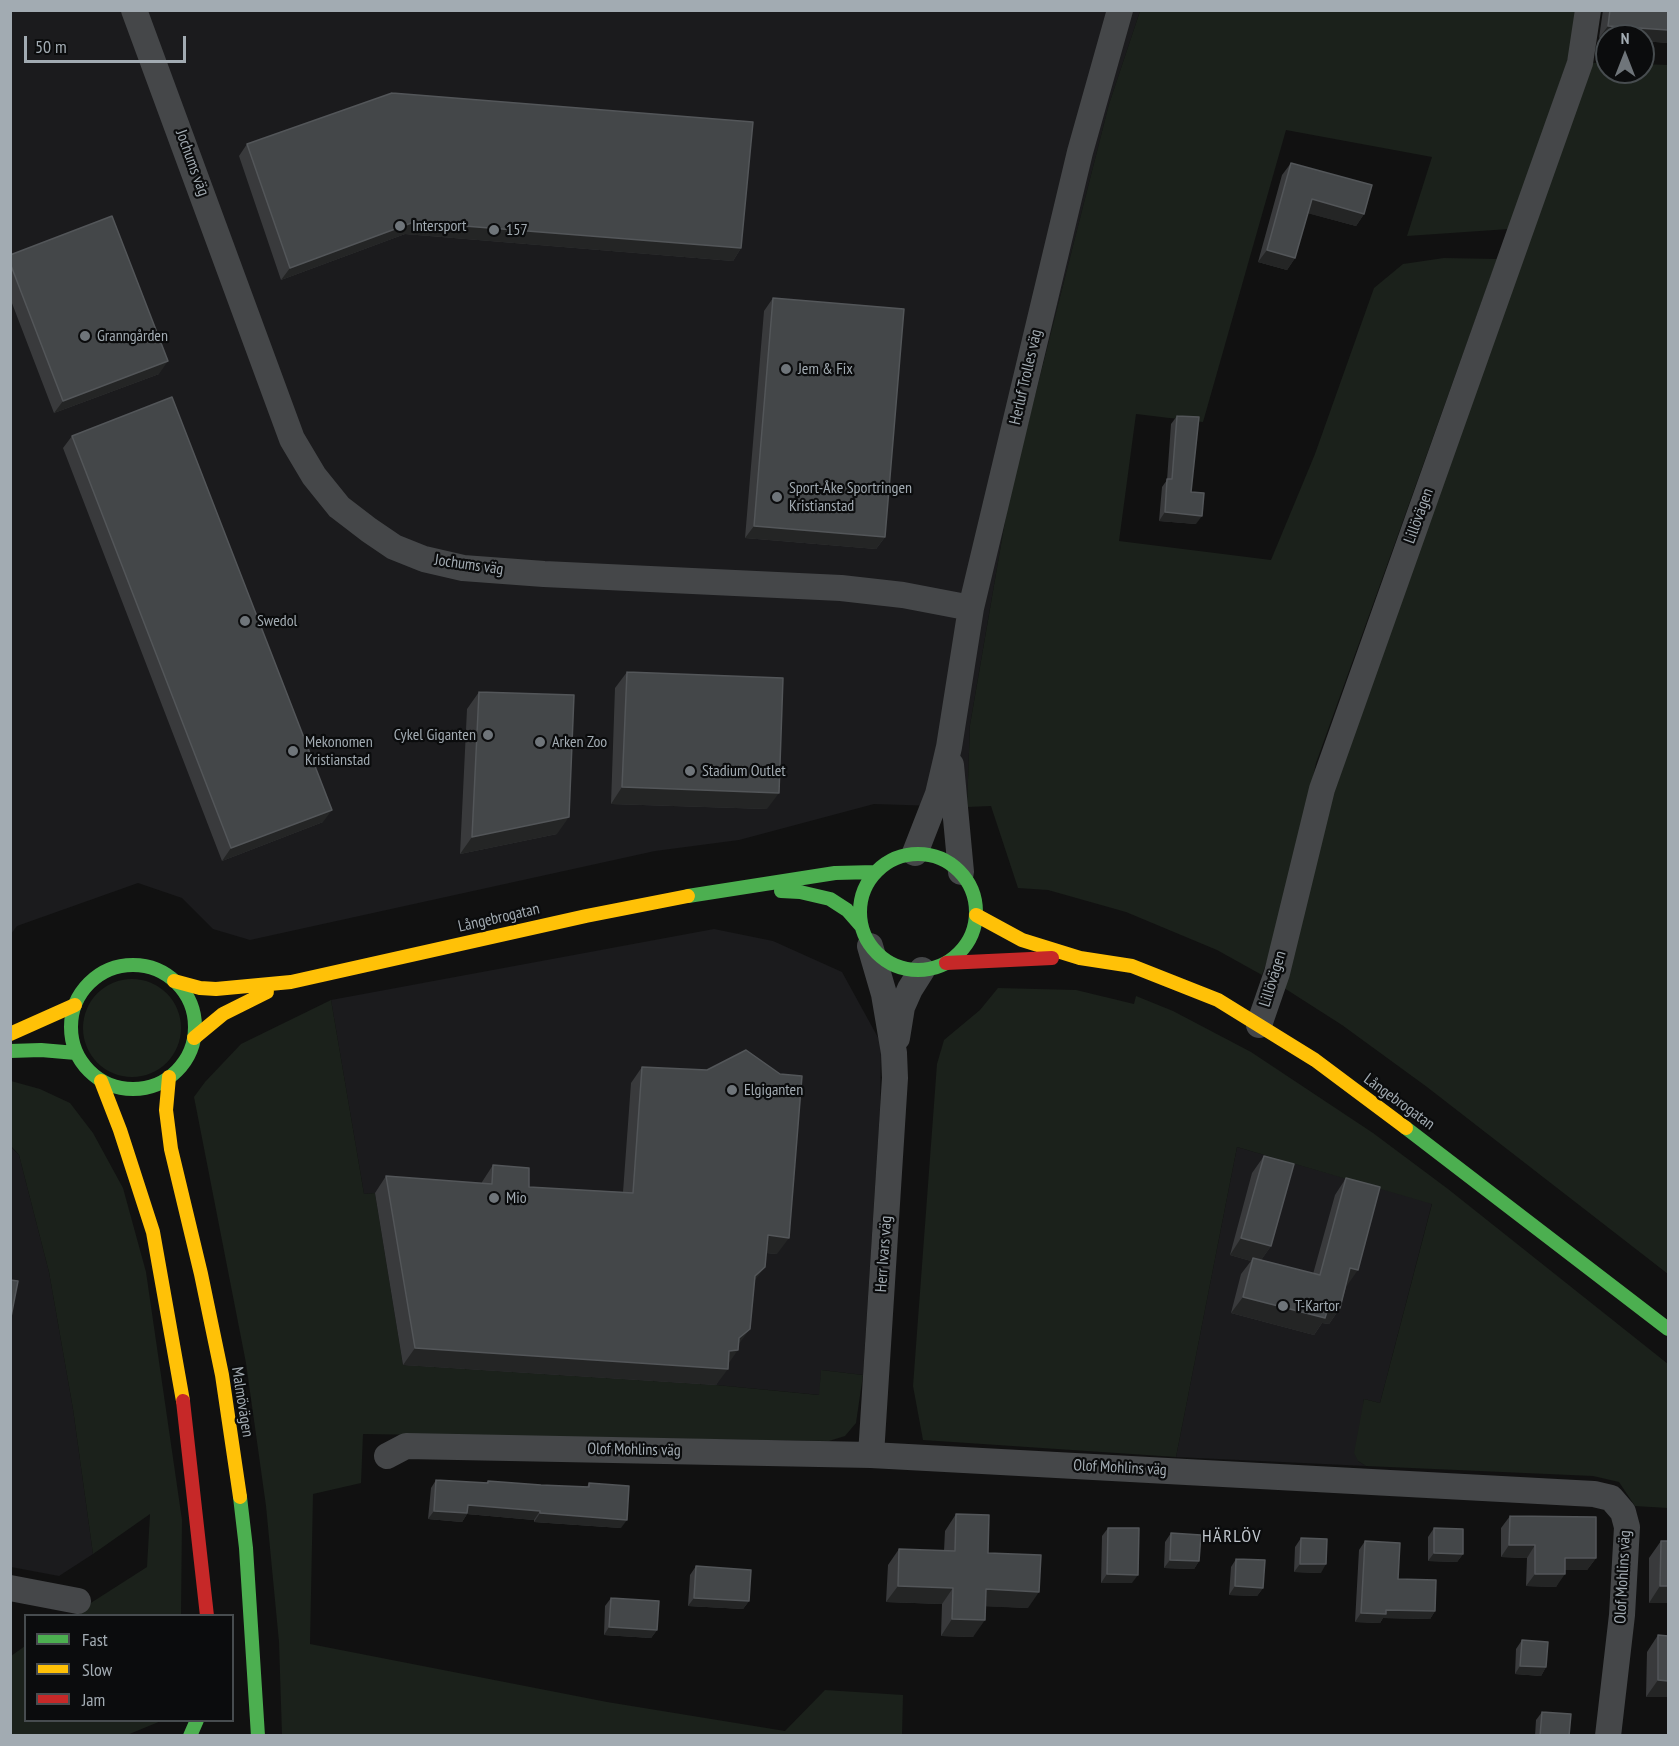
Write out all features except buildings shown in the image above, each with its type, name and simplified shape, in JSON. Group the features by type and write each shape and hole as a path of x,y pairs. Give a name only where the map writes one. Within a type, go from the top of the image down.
{"main road":[{"path":"915,853 930,854 944,859 961,872 973,892 976,915 974,929 958,954 946,963 922,970 907,969 880,956 866,936 860,912 861,897 875,872 893,859 915,853"},
{"name":"Långebrogatan","path":"174,981 200,988 216,989 291,982 586,916 716,891 835,873 875,872"},
{"name":"Långebrogatan","path":"716,891 790,892 830,899 848,910 866,936"},
{"name":"Långebrogatan","path":"976,915 1022,940 1080,958 1132,966 1218,1000 1315,1060 1447,1158 1668,1329"},
{"name":"Långebrogatan","path":"946,963 1080,958"},
{"path":"133,966 148,967 174,981 184,992 195,1022 194,1038 185,1060 169,1077 153,1086 136,1089 118,1088 102,1081 87,1069 76,1053 71,1037 71,1021 75,1005 82,992 92,981 104,972 118,967 133,966"},
{"name":"Långebrogatan","path":"194,1038 223,1014 256,996 291,982"},
{"path":"10,1034 75,1005"},
{"path":"10,1051 41,1050 76,1053"},
{"name":"Malmövägen","path":"169,1077 166,1110 171,1149 220,1364 236,1465 246,1548 258,1736"},
{"path":"102,1081 153,1232 162,1277 184,1404 203,1573 204,1614"},
{"path":"190,1736 196,1722"}],"street":[{"name":"Jochums väg","path":"134,10 292,439 314,476 339,507 369,530 394,547 424,559 463,568 841,588 903,595 971,608"},
{"name":"Herluf Trolles väg","path":"915,853 938,795 949,747 971,608 1080,152 1120,10"},
{"name":"Lillövägen","path":"1259,1025 1277,974 1322,789 1580,63 1588,10"},
{"name":"Herluf Trolles väg","path":"949,747 961,872"},
{"name":"Herr Ivars väg","path":"866,936 884,994 894,1053 895,1078 871,1455"},
{"name":"Herr Ivars väg","path":"894,1053 902,1007 922,970"},
{"name":"Olof Mohlins väg","path":"387,1456 406,1446 871,1455 1594,1494 1611,1498 1623,1512 1627,1527 1622,1615 1608,1736"},
{"path":"10,1588 78,1601"}],"shaded area":[{"path":"11,11 1140,11 1109,104 1009,498 970,725 967,807 874,804 739,840 655,851 250,940 213,929 182,898 138,883 17,926 11,934"},
{"path":"1140,11 1576,11 1569,56 1509,229 1407,236 1432,157 1286,130 1203,422 1136,414 1119,541 1271,560 1315,454 1374,288 1403,264 1444,258 1497,259 1316,763 1283,916 1262,975 1217,950 1126,912 1048,890 1018,888 991,806 967,807 970,725 1009,498 1109,104"},
{"path":"1588,63 1595,63 1595,84 1655,84 1655,64 1668,65 1668,1274 1427,1087 1342,1025 1281,986 1328,805"},
{"path":"714,929 773,941 842,972 881,1043 880,1109 863,1375 821,1370 820,1395 716,1385 403,1365 375,1193 364,1194 331,1000"},
{"path":"132,979 151,983 166,994 177,1009 181,1028 177,1047 166,1062 151,1073 132,1077 113,1073 98,1062 87,1047 83,1028 87,1009 98,994 113,983"},
{"path":"998,988 1076,990 1134,1004 1136,996 1173,1011 1251,1052 1373,1133 1448,1189 1668,1364 1668,1508 1635,1506 1619,1482 1593,1476 1366,1466 1358,1461 1354,1453 1364,1399 1380,1403 1432,1204 1237,1147 1176,1457 923,1440 913,1386 937,1064 944,1040 980,1010"},
{"path":"331,1000 364,1194 375,1193 403,1365 716,1385 819,1395 821,1370 863,1375 856,1423 845,1436 829,1441 363,1434 361,1483 313,1494 310,1644 607,1702 785,1731 825,1690 903,1695 902,1735 282,1735 279,1642 266,1506 246,1363 194,1097 241,1044"},
{"path":"11,1081 40,1089 70,1103 93,1133 123,1188 146,1272 182,1520 181,1614 74,1614 147,1567 150,1514 93,1554 73,1409 49,1272 19,1155 11,1146"},
{"path":"10,1146 19,1155 49,1272 73,1409 93,1554 59,1576 11,1567"},
{"path":"1237,1147 1432,1203 1380,1403 1364,1399 1358,1461 1366,1466 1176,1457"},
{"path":"24,1647 24,1722 159,1722 127,1735 11,1735 11,1656"}],"traffic: fast":[{"path":"918,854 940,858 959,871 972,890 976,912 972,934 959,953 940,966 918,970 896,966 877,953 864,934 860,912 864,890 877,871 896,858 918,854"},
{"path":"688,896 835,873 875,872"},
{"path":"781,891 800,892 830,899 847,910 861,926"},
{"path":"133,965 157,970 177,983 190,1003 195,1027 190,1051 177,1071 157,1084 133,1089 109,1084 89,1071 76,1051 71,1027 76,1003 89,983 109,970 133,965"},
{"path":"10,1051 41,1050 76,1053"},
{"path":"1406,1128 1668,1329"},
{"path":"240,1497 246,1548 258,1736"},
{"path":"190,1736 196,1722"}],"traffic: slow":[{"path":"174,981 200,988 216,989 291,982 586,916 688,896"},
{"path":"976,915 1022,940 1080,958 1132,966 1218,1000 1315,1060 1406,1128"},
{"path":"194,1038 223,1014 267,992"},
{"path":"10,1034 75,1005"},
{"path":"169,1077 166,1110 171,1149 222,1375 240,1497"},
{"path":"101,1081 120,1130 153,1232 183,1401"}],"traffic: jam":[{"path":"946,963 1052,958"},
{"path":"183,1401 207,1614"}],"place":[{"name":"Intersport","path":"400,226"},
{"name":"157","path":"494,230"},
{"name":"Granngården","path":"85,336"},
{"name":"Jem & Fix","path":"786,369"},
{"name":"Sport-Åke Sportringen Kristianstad","path":"777,497"},
{"name":"Swedol","path":"245,621"},
{"name":"Cykel Giganten","path":"488,735"},
{"name":"Arken Zoo","path":"540,742"},
{"name":"Mekonomen Kristianstad","path":"293,751"},
{"name":"Stadium Outlet","path":"690,771"},
{"name":"Elgiganten","path":"732,1090"},
{"name":"Mio","path":"494,1198"},
{"name":"T-Kartor","path":"1283,1306"}],"district":[{"name":"HÄRLÖV","path":"1232,1537"}]}
